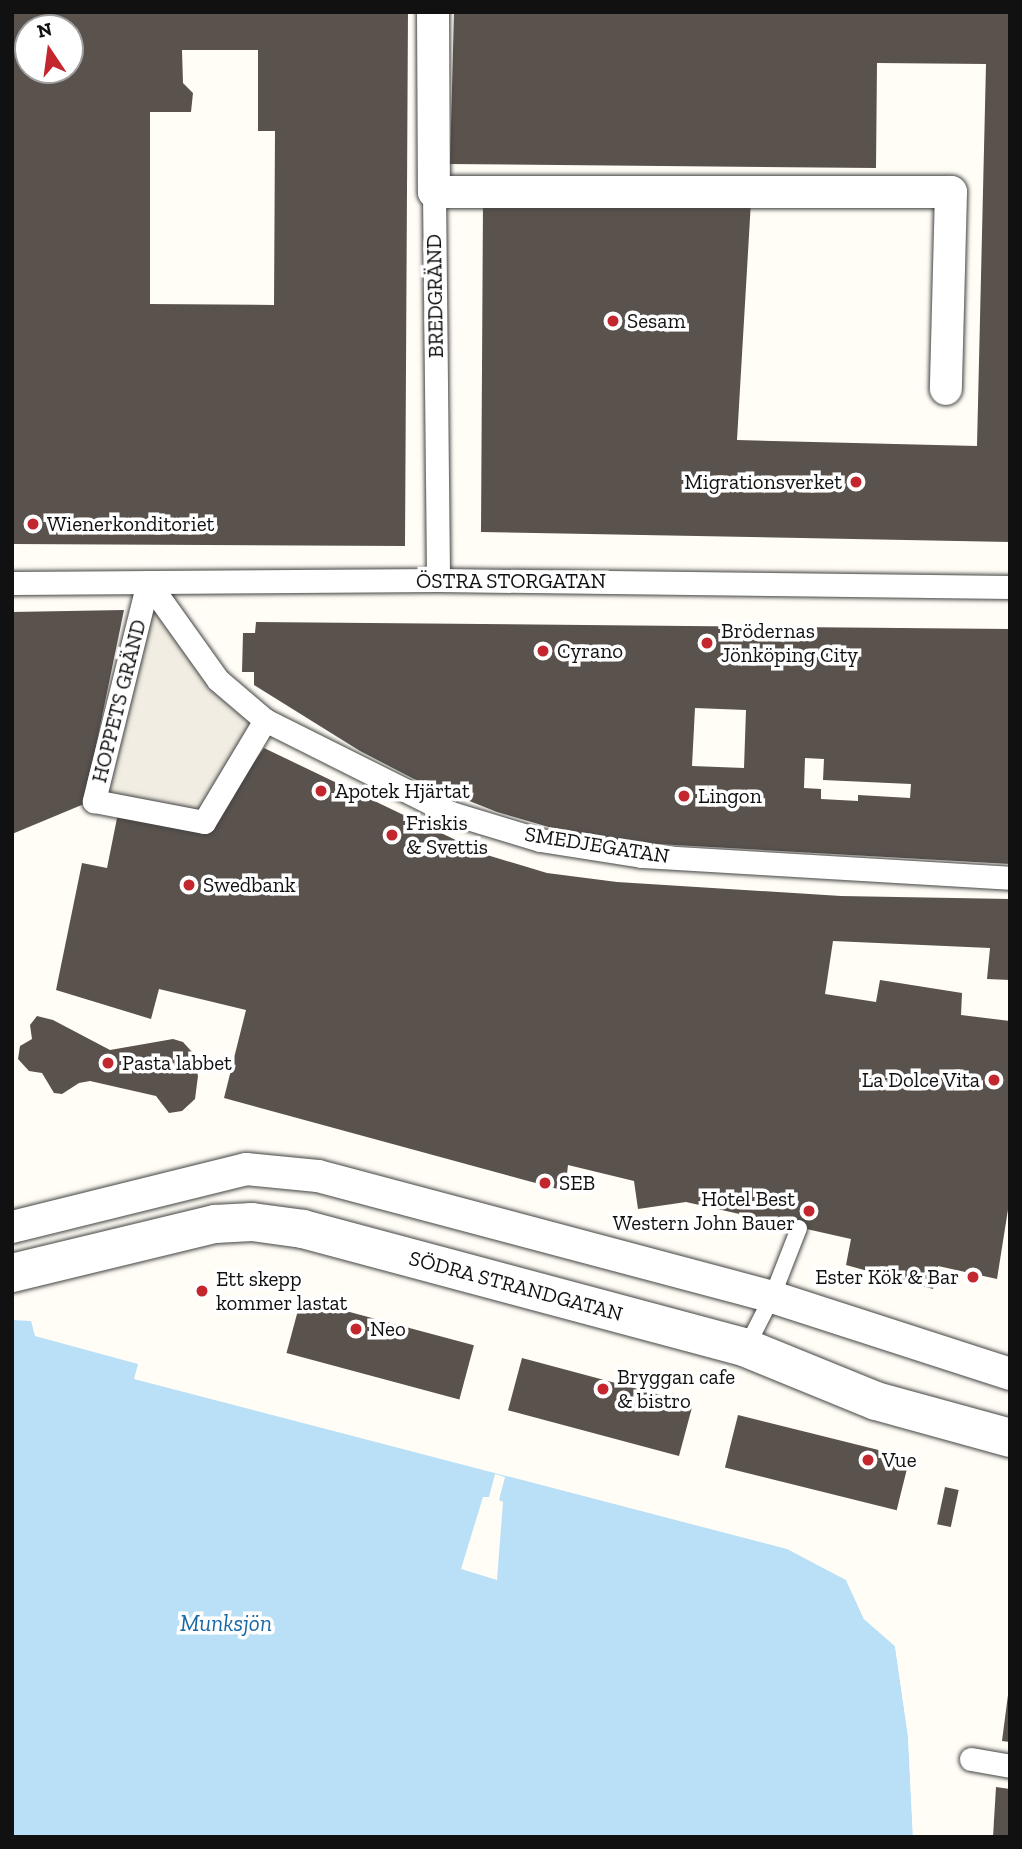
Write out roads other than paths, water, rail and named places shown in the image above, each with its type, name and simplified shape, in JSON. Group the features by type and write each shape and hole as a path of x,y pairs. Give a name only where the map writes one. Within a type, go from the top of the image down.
{"street":[{"name":"BREDGRÄND","path":"433,12 438,580"},
{"path":"434,192 951,192 946,390"},
{"name":"ÖSTRA STORGATAN","path":"12,583 438,580 1010,587"},
{"name":"SMEDJEGATAN","path":"148,582 218,680 265,720 451,813 540,840 642,856 1010,878"},
{"name":"HOPPETS GRÄND","path":"148,582 94,801 204,822 265,720"},
{"path":"12,1227 246,1169 318,1176 772,1297 1010,1374"},
{"name":"SÖDRA STRANDGATAN","path":"12,1273 181,1230 252,1222 303,1228 746,1348 876,1401 1010,1438"},
{"path":"971,1759 1010,1766"}],"lane":[{"path":"746,1348 772,1297 799,1228"}],"water":[{"name":"Munksjön","path":"12,1320 31,1321 35,1336 138,1364 134,1379 787,1549 846,1580 864,1619 895,1646 908,1736 913,1837 12,1837"}],"place":[{"name":"Sesam","path":"613,321"},
{"name":"Migrationsverket","path":"856,482"},
{"name":"Wienerkonditoriet","path":"33,524"},
{"name":"Brödernas Jönköping City","path":"707,643"},
{"name":"Cyrano","path":"543,651"},
{"name":"Apotek Hjärtat","path":"321,791"},
{"name":"Lingon","path":"684,796"},
{"name":"Friskis & Svettis","path":"392,835"},
{"name":"Swedbank","path":"189,885"},
{"name":"Pasta labbet","path":"108,1063"},
{"name":"La Dolce Vita","path":"994,1080"},
{"name":"SEB","path":"545,1183"},
{"name":"Hotel Best Western John Bauer","path":"809,1211"},
{"name":"Ester Kök & Bar","path":"973,1277"},
{"name":"Ett skepp kommer lastat","path":"202,1291"},
{"name":"Neo","path":"356,1329"},
{"name":"Bryggan cafe & bistro","path":"603,1389"},
{"name":"Vue","path":"868,1460"}]}
